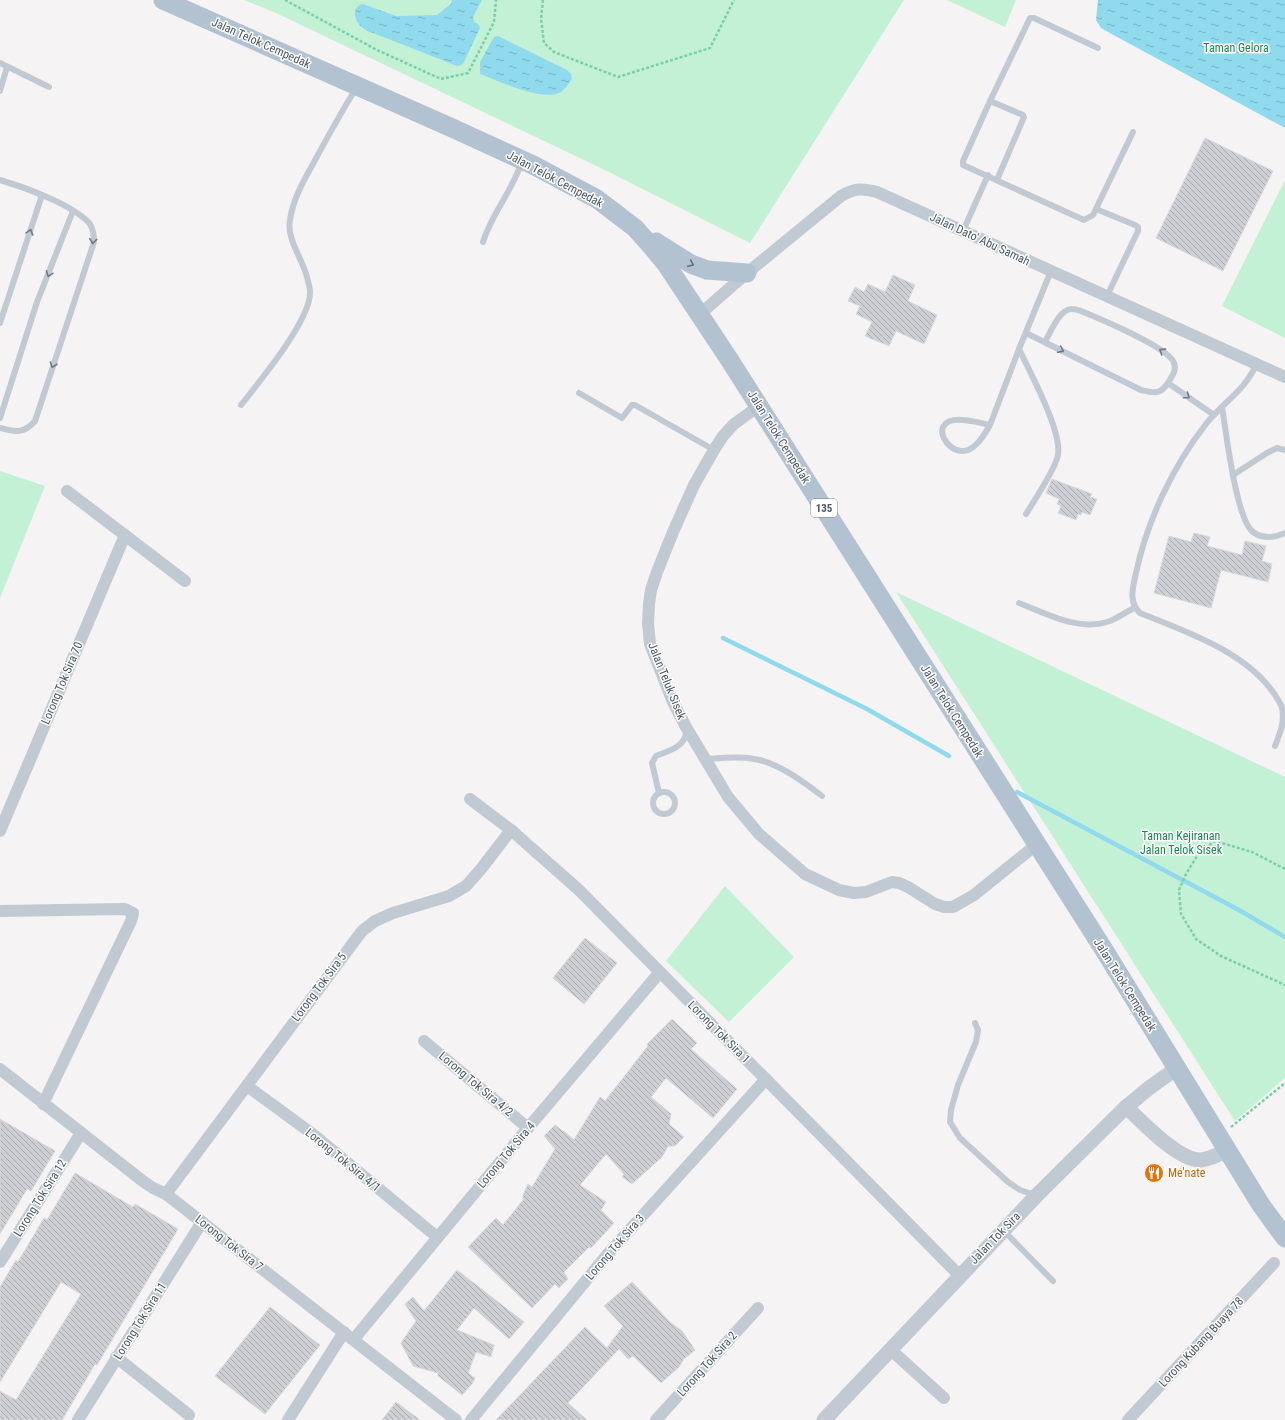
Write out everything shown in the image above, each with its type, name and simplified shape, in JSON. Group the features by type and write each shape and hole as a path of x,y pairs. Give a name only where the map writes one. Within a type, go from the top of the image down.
{"main road":[{"name":"Jalan Telok Cempedak","path":"163,0 522,160 597,200 635,228 666,264 700,314 1177,1068 1261,1205 1285,1238"},
{"path":"635,228 691,264 707,270 747,273"}],"street":[{"name":"Jalan Dato' Abu Samah","path":"700,314 747,273 841,196 850,191 864,189 877,192 963,230 1285,377"},
{"name":"Jalan Teluk Sisek","path":"759,406 734,424 723,436 694,485 657,572 651,590 649,604 648,623 650,644 673,702 686,727 728,797 742,816 759,834 805,874 840,890 854,894 866,892 892,882 908,886 935,904 952,907 974,895 1036,845"},
{"path":"67,491 185,581"},
{"name":"Lorong Tok Sira 70","path":"0,831 125,535"},
{"name":"Lorong Tok Sira 1","path":"470,798 511,830 579,890 960,1276"},
{"name":"Lorong Tok Sira 5","path":"166,1194 362,931 375,921 393,913 449,896 466,886 511,830"},
{"path":"0,911 125,909 133,913 131,921 43,1104"},
{"name":"Lorong Tok Sira 4","path":"288,1420 349,1335 437,1237 660,972"},
{"name":"Lorong Tok Sira 4/2","path":"424,1041 528,1128"},
{"name":"Jalan Tok Sira","path":"824,1420 1037,1195 1126,1107 1177,1068"},
{"name":"Lorong Tok Sira 7","path":"0,1069 144,1182 166,1194 349,1335 456,1420"},
{"name":"Lorong Tok Sira 3","path":"471,1420 607,1255 766,1080"},
{"name":"Lorong Tok Sira 4/1","path":"247,1086 320,1140 437,1237"},
{"path":"1126,1107 1167,1144 1192,1159 1202,1160 1223,1143"},
{"name":"Lorong Tok Sira 12","path":"0,1262 80,1133"},
{"name":"Lorong Tok Sira 11","path":"78,1420 202,1222"},
{"name":"Lorong Kubang Buaya 78","path":"1128,1420 1274,1264"},
{"name":"Lorong Tok Sira 2","path":"656,1420 758,1308"},
{"path":"891,1350 944,1398"},
{"path":"116,1358 189,1415"}],"lane":[{"path":"1098,48 1034,18 1030,18 990,102 963,164 1084,220 1093,215 1132,132"},
{"path":"0,63 49,87"},
{"path":"0,91 7,67"},
{"path":"241,405 296,330 306,311 310,293 306,275 291,234 289,222 292,207 299,190 321,149 357,86"},
{"path":"990,102 1023,114 1024,118 997,180"},
{"path":"483,242 489,226 515,179 522,160"},
{"path":"963,230 988,176"},
{"path":"0,180 42,195 73,211 90,225 94,234 94,242 35,421 30,427 24,430 14,431 0,428"},
{"path":"0,322 42,195"},
{"path":"1096,209 1135,225 1138,228 1138,231 1107,296"},
{"path":"0,418 38,302 73,211"},
{"path":"990,425 953,420 944,425 942,436 950,446 961,451 969,449 977,444 984,435 990,425 1051,271"},
{"path":"1026,333 1141,390 1157,392 1164,389 1175,370 1174,360 1161,350 1133,335 1081,311 1072,309 1066,310 1061,315 1045,342"},
{"path":"1019,349 1047,409 1058,442 1058,455 1054,465 1026,514"},
{"path":"1257,364 1248,380 1214,415 1194,440 1165,491 1145,539 1132,594 1134,608 1140,613 1176,627 1219,648 1251,669 1262,679 1272,690 1282,706 1284,723 1275,746"},
{"path":"1168,383 1214,415"},
{"path":"579,393 622,418 632,405 635,406 714,450"},
{"path":"1222,408 1233,475 1244,519 1253,532 1260,536 1270,537 1285,533"},
{"path":"1233,475 1266,453 1277,448 1285,450"},
{"path":"1019,603 1080,624 1097,624 1110,620 1134,608"},
{"path":"659,793 652,763 656,756 678,746 683,742 686,736 686,727"},
{"path":"705,759 735,757 756,759 786,771 805,782 822,796"},
{"path":"975,1023 978,1030 976,1042 956,1091 951,1110 950,1122 960,1138 1008,1182 1020,1190 1037,1195"},
{"path":"1003,1230 1053,1281"}],"path":[{"path":"285,0 377,50 441,79 468,73 494,22 496,0"},
{"path":"543,0 540,18 544,43 554,52 618,77 710,48 734,0"},
{"path":"1285,869 1252,852 1215,841 1199,853 1186,874 1179,890 1181,914 1196,939 1220,956 1285,985"},
{"path":"1223,1143 1285,1083"}],"green space":[{"path":"244,0 904,0 750,243 607,171 276,13"},
{"path":"947,0 1016,0 1005,27"},
{"path":"1285,180 1285,338 1222,306"},
{"path":"0,471 45,486 0,598"},
{"name":"Taman Kejiranan Jalan Telok Sisek","path":"896,592 1285,777 1285,1078 1235,1121"},
{"path":"725,886 794,957 729,1022 666,961"}],"water":[{"path":"452,0 482,0 473,17 474,22 478,24 480,28 463,64 457,66 368,31 360,26 355,17 356,9 358,6 363,4 396,16 437,15 451,4"},
{"name":"Taman Gelora","path":"1098,0 1285,0 1285,128 1101,28 1096,20"},
{"path":"498,36 567,70 571,74 572,79 565,89 559,93 551,95 520,89 480,74 480,62 494,37"}],"building":[{"path":"1205,138 1273,171 1223,271 1156,238"},
{"path":"893,275 915,285 908,301 937,315 924,344 896,331 889,346 865,336 872,322 856,314 860,306 848,301 855,287 864,292 868,284 885,292"},
{"path":"1052,479 1092,494 1090,497 1097,499 1090,515 1082,512 1081,515 1078,514 1076,520 1058,513 1061,506 1057,504 1059,499 1046,493"},
{"path":"1194,533 1210,537 1207,546 1242,555 1245,541 1266,546 1262,561 1272,564 1268,582 1221,570 1211,608 1154,593 1169,536 1191,542"},
{"path":"585,938 617,963 584,1004 553,978"},
{"path":"672,1019 697,1043 691,1049 737,1089 713,1118 666,1078 651,1097 671,1114 669,1124 684,1137 675,1146 668,1146 662,1157 632,1184 622,1177 624,1174 606,1154 580,1185 606,1202 601,1210 614,1223 591,1248 589,1247 564,1272 568,1279 559,1288 555,1284 532,1308 468,1247 496,1218 503,1225 523,1200 523,1195 528,1184 532,1187 555,1149 544,1136 555,1125 574,1140 600,1097 605,1101 648,1046 647,1044"},
{"path":"0,1119 55,1151 31,1191 27,1189 0,1234"},
{"path":"75,1173 133,1207 135,1204 178,1229 97,1365 95,1364 62,1420 0,1420 0,1391 16,1400 81,1294 61,1282 0,1382 0,1287 16,1260 18,1262 44,1218 47,1220"},
{"path":"457,1270 524,1322 509,1339 474,1308 457,1330 494,1345 491,1357 476,1352 468,1373 475,1378 472,1384 462,1395 438,1376 438,1373 413,1366 401,1343 416,1321 405,1304 413,1297 424,1311"},
{"path":"632,1282 670,1322 682,1331 695,1350 684,1359 679,1367 661,1383 633,1356 628,1359 619,1349 568,1403 587,1420 496,1420 585,1327 607,1348 623,1326 604,1306"},
{"path":"270,1307 320,1345 265,1414 215,1376"},
{"path":"396,1402 420,1420 382,1420"}],"waterway":[{"path":"723,638 867,709 949,756"},
{"path":"1017,792 1239,910 1285,937"}],"place":[{"name":"Me'nate","path":"1154,1173"}]}
